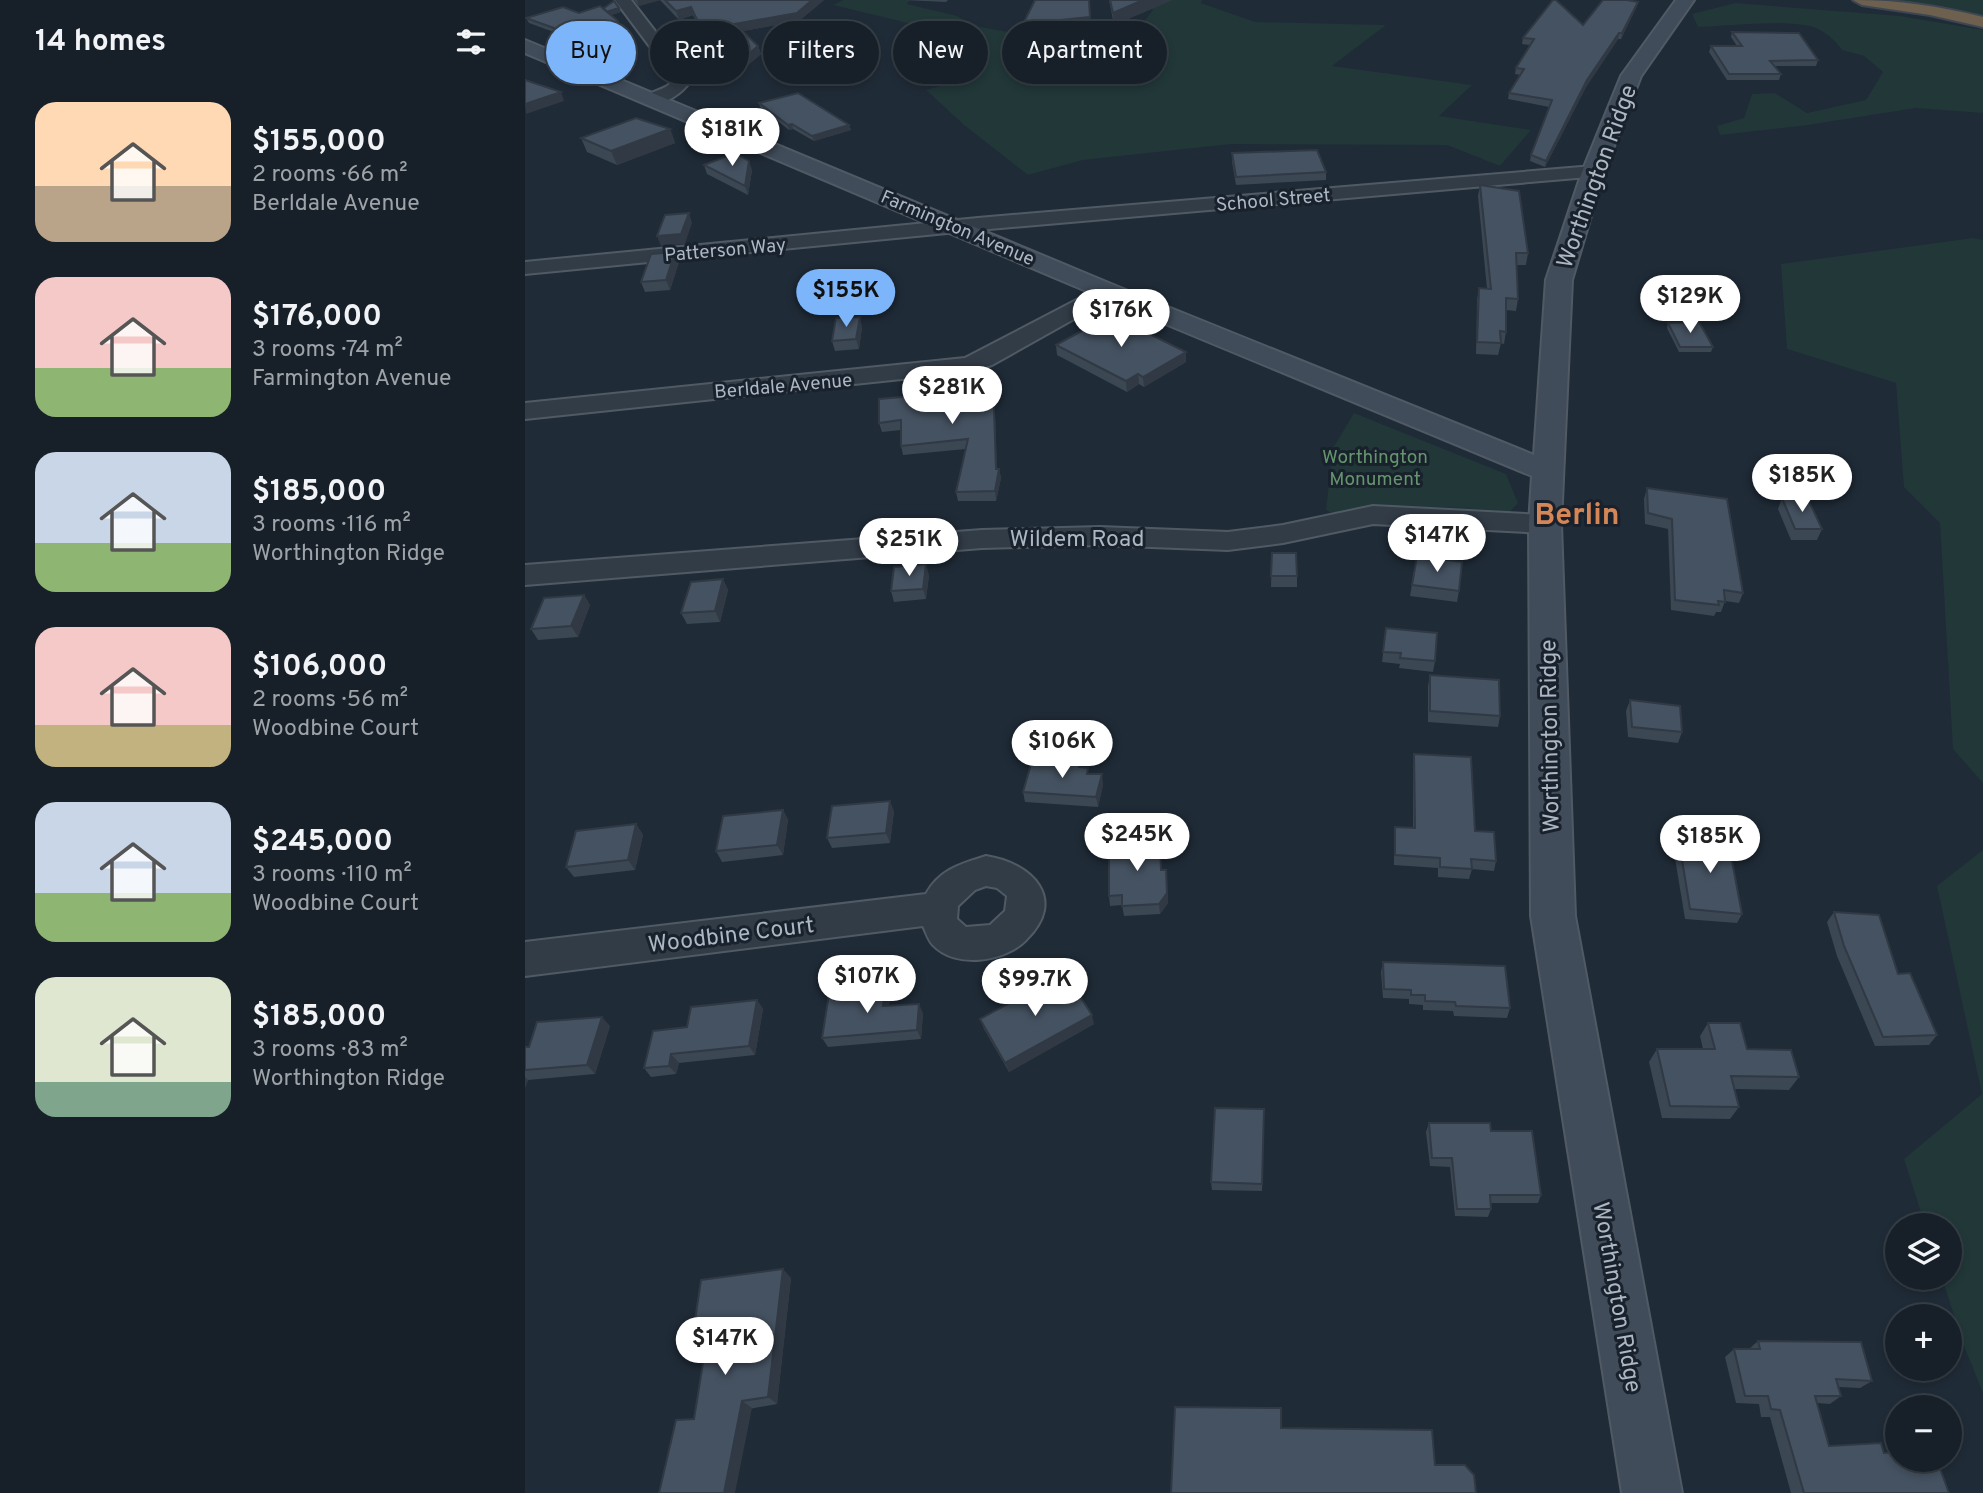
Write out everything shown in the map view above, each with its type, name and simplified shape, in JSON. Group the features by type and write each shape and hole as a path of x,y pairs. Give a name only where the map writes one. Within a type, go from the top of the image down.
{"highway":[{"path":"1862,0 1930,9 1983,22"}],"street":[{"path":"623,0 683,79 677,89 652,99"},
{"name":"Worthington Ridge","path":"1652,1493 1553,916 1545,524 1559,280 1593,172 1631,76 1685,0"},
{"name":"Farmington Avenue","path":"525,46 1107,291 1547,471"},
{"name":"School Street","path":"954,227 1593,172"},
{"name":"Patterson Way","path":"884,234 918,210"},
{"name":"Patterson Way","path":"525,268 954,227"},
{"name":"Berldale Avenue","path":"525,411 968,365 998,353 1107,291"},
{"name":"Wildem Road","path":"525,575 982,539 1100,536 1228,541 1283,534 1373,515 1545,524"},
{"name":"Woodbine Court","path":"525,959 937,908"}],"green space":[{"path":"843,0 910,0 907,4 957,16 966,21 899,21 833,5"},
{"path":"1144,0 1202,0 1201,3 1255,22 1386,25 1332,66 1472,85 1439,116 1531,130 1500,166 1447,145 1231,144 1083,160 1028,175 964,125 926,90 947,84 988,84 988,28 1002,31 1002,84 1167,84 1167,21 1144,21 1153,10"},
{"path":"1878,0 1983,0 1983,19"},
{"path":"1735,3 1900,16 1983,30 1983,113 1916,108 1808,125 1720,135 1717,126 1744,118 1752,94 1775,93 1807,113 1866,100 1883,72 1864,56 1842,50 1829,36 1813,27 1772,23 1698,27 1692,14"},
{"path":"1973,238 1983,240 1983,783 1953,749 1940,523 1904,487 1896,383 1787,349 1781,264"},
{"name":"Worthington Monument","path":"1354,413 1506,474 1518,503 1505,517 1337,516 1326,510 1333,448"},
{"path":"1983,850 1983,1393 1962,1340 1962,1304 1950,1304 1946,1290 1962,1290 1962,1213 1921,1213 1904,1159 1982,1094 1937,886"}],"building":[{"path":"665,0 812,0 797,13 749,22 698,21 691,7 676,11"},
{"path":"1035,0 1089,0 1090,17 1024,21"},
{"path":"1110,0 1143,0 1113,13"},
{"path":"1553,0 1583,25 1603,0 1638,2 1622,33 1619,33 1587,80 1546,161 1531,155 1552,100 1509,93 1524,69 1516,68 1534,39 1523,38"},
{"path":"614,1 619,8 606,12 604,8"},
{"path":"600,6 618,21 546,21 546,25 526,18 563,7 579,13"},
{"path":"1732,32 1799,33 1818,60 1770,61 1781,74 1729,74 1711,46 1742,46"},
{"path":"749,37 758,46 749,54"},
{"path":"525,80 561,92 525,104"},
{"path":"798,93 849,125 812,136 792,124 788,125 759,103"},
{"path":"636,118 670,129 611,151 581,138"},
{"path":"1317,150 1326,172 1236,177 1232,153"},
{"path":"735,153 749,161 745,186 704,165"},
{"path":"1480,185 1519,191 1528,253 1516,253 1518,299 1506,298 1506,332 1500,331 1501,343 1477,342 1479,288 1491,289"},
{"path":"689,213 681,234 657,236 665,215"},
{"path":"675,252 666,280 641,282 651,254"},
{"path":"1111,315 1186,352 1143,377 1138,374 1126,381 1056,345"},
{"path":"860,317 856,339 832,341 836,318"},
{"path":"1699,322 1713,347 1680,347 1668,323"},
{"path":"993,380 996,469 999,469 995,491 956,492 968,439 901,446 901,420 879,423 879,399 913,396 914,387"},
{"path":"1647,488 1727,499 1743,593 1724,590 1725,602 1718,601 1719,605 1675,600 1672,519 1648,513"},
{"path":"1782,498 1808,499 1822,529 1795,529"},
{"path":"1272,553 1296,553 1297,576 1271,576"},
{"path":"1417,556 1462,562 1459,591 1412,585"},
{"path":"926,564 923,589 891,591 894,567"},
{"path":"723,579 715,611 681,613 691,582"},
{"path":"584,595 571,626 531,629 544,598"},
{"path":"1386,628 1437,633 1435,661 1400,658 1401,653 1383,652"},
{"path":"1430,675 1499,680 1500,716 1430,711"},
{"path":"1630,700 1680,706 1682,732 1632,727"},
{"path":"1414,754 1471,757 1475,831 1494,832 1496,861 1471,859 1472,869 1440,867 1440,858 1395,855 1395,827 1415,828"},
{"path":"1031,764 1080,764 1079,767 1088,768 1087,774 1102,774 1096,797 1023,792"},
{"path":"890,801 886,833 827,838 832,806"},
{"path":"783,810 777,845 716,851 723,816"},
{"path":"636,824 628,860 566,867 576,831"},
{"path":"1678,835 1728,840 1742,914 1690,909"},
{"path":"1150,840 1150,846 1160,846 1161,870 1166,870 1167,893 1159,904 1122,906 1122,895 1109,896 1109,843"},
{"path":"1834,912 1879,915 1898,974 1910,973 1937,1035 1883,1037 1844,946"},
{"path":"1383,962 1505,966 1510,1008 1456,1006 1455,1002 1425,1001 1425,995 1411,995 1411,990 1384,989"},
{"path":"1065,973 1092,1015 1005,1063 980,1019"},
{"path":"885,990 883,1006 919,1004 917,1030 822,1038 829,994"},
{"path":"757,1000 749,1046 671,1054 669,1066 644,1068 653,1031 687,1027 691,1007"},
{"path":"602,1017 587,1065 525,1070 525,1047 529,1047 537,1022"},
{"path":"1708,1023 1740,1023 1747,1049 1791,1050 1799,1077 1731,1076 1739,1107 1670,1106 1657,1049 1715,1049"},
{"path":"1215,1108 1264,1109 1262,1184 1211,1182"},
{"path":"1429,1123 1490,1123 1491,1131 1532,1131 1541,1195 1490,1195 1491,1209 1457,1209 1452,1158 1432,1158"},
{"path":"783,1269 768,1397 742,1401 724,1493 659,1493 676,1420 694,1419 707,1338 692,1340 701,1280"},
{"path":"1758,1341 1861,1342 1872,1381 1836,1379 1841,1396 1815,1396 1829,1446 1881,1443 1885,1453 1885,1472 1941,1472 1949,1493 1804,1493 1780,1410 1771,1409 1768,1396 1745,1396 1734,1349 1760,1349"},
{"path":"1175,1407 1281,1408 1281,1428 1432,1430 1435,1465 1465,1465 1474,1475 1476,1493 1171,1493"}],"district":[{"name":"Berlin","path":"1577,514"}]}
